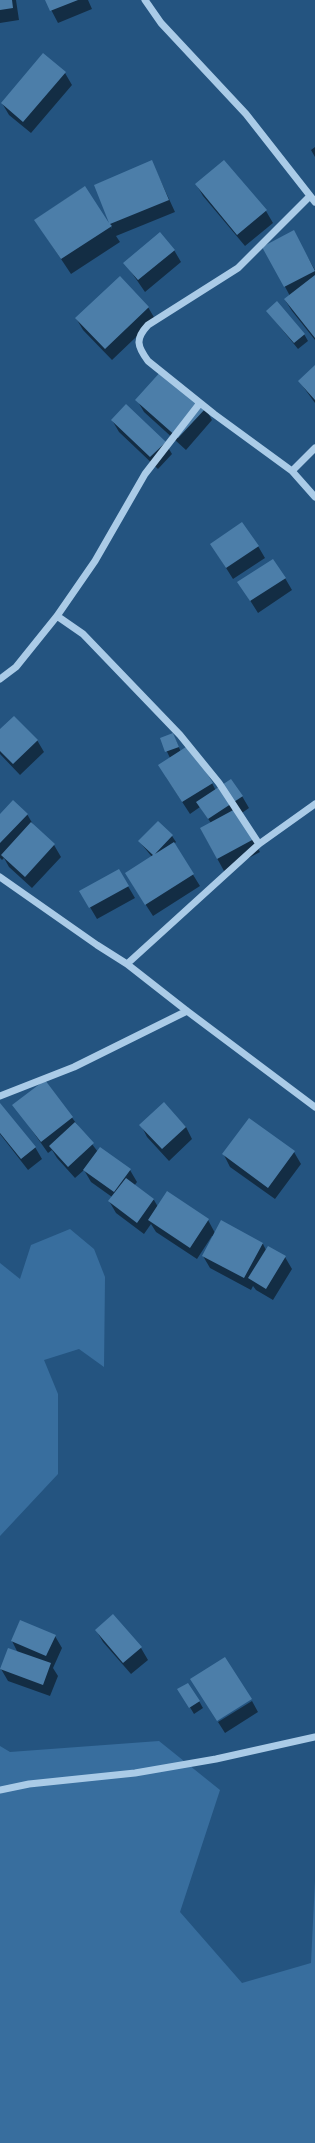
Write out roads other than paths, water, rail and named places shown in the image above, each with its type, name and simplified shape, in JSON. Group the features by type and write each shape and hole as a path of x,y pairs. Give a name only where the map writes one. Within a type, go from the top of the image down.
{"street":[{"path":"145,0 161,23 246,114 313,199 238,268 148,325 141,332 138,342 139,346 148,361 200,403 292,471 315,497"},
{"path":"0,679 16,667 57,616 95,561 145,474 200,403"},
{"path":"292,471 315,448"},
{"path":"57,616 83,634 180,735 219,783 259,844"},
{"path":"128,964 259,844 315,804"},
{"path":"0,877 97,945 128,964 187,1011 315,1106"},
{"path":"0,1096 74,1067 187,1011"},
{"path":"0,1790 29,1784 142,1772 216,1759 315,1737"}]}
